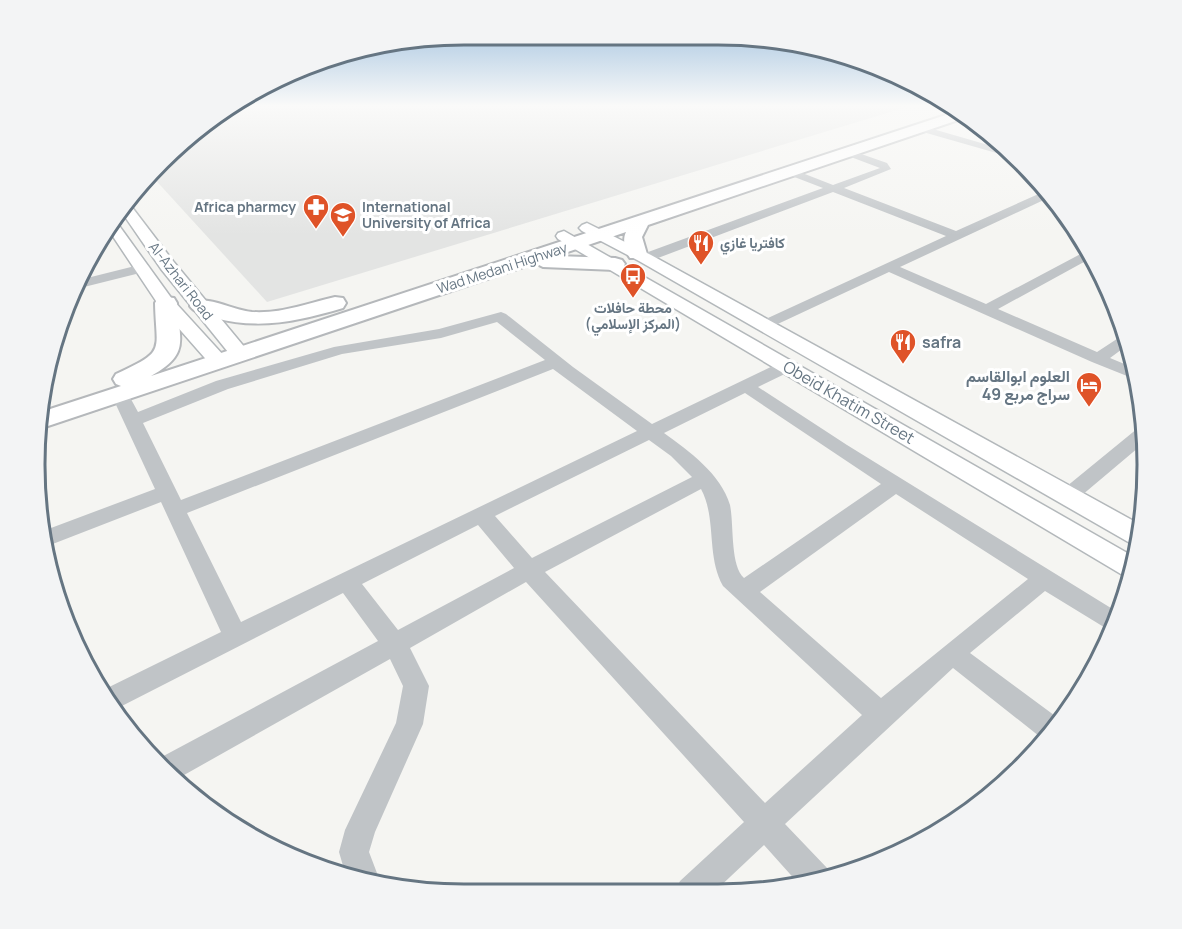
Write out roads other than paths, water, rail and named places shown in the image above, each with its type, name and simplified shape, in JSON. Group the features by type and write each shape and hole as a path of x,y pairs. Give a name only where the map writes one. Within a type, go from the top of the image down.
{"highway":[{"name":"Wad Medani Highway","path":"48,418 118,389 224,353 842,148"},
{"name":"Wad Medani Highway","path":"582,235 641,220 858,148"},
{"path":"641,220 633,237 641,256"},
{"path":"201,306 246,319 278,318 496,253 615,264"},
{"path":"118,389 168,351 170,335 166,303"},
{"name":"Wad Medani Highway","path":"50,406 118,389"}],"main road":[{"name":"Al-Azhari Road","path":"129,212 201,306 224,353"},
{"name":"Al-Azhari Road","path":"117,230 166,303 224,353"},
{"path":"117,230 143,232"},
{"name":"Obeid Khatim Street","path":"582,235 641,256 1131,532"},
{"name":"Obeid Khatim Street","path":"582,235 615,264 1125,565"}],"street":[{"path":"641,256 836,189 886,169 883,165 847,152"},
{"path":"788,171 954,235"},
{"path":"762,326 954,235 1040,197"},
{"path":"986,310 1082,258"},
{"path":"888,267 1126,371"},
{"path":"86,283 143,268"},
{"path":"132,421 222,385 340,350 441,333 501,317 587,385"},
{"path":"1098,358 1119,343"},
{"path":"52,537 172,500 555,362 678,452 705,478 719,504 726,568 731,580 882,715"},
{"path":"115,696 481,514 787,366"},
{"path":"747,387 895,484 1108,618"},
{"path":"118,389 237,637"},
{"path":"1068,496 1136,439"},
{"path":"173,766 530,570 705,478"},
{"path":"742,592 895,484"},
{"path":"481,514 811,873"},
{"path":"700,884 882,715 952,653 1045,578"},
{"path":"347,580 395,644 416,686 409,724 360,830 354,852 361,871"},
{"path":"952,653 1046,725"}],"place":[{"name":"Africa pharmcy","path":"316,230"},
{"name":"International University of Africa","path":"343,238"},
{"name":"كافتريا غازي","path":"701,266"},
{"name":"محطة حافلات (المركز الإسلامي)","path":"633,299"},
{"name":"safra","path":"903,365"},
{"name":"العلوم ابوالقاسم سراج مربع 49","path":"1089,408"}]}
